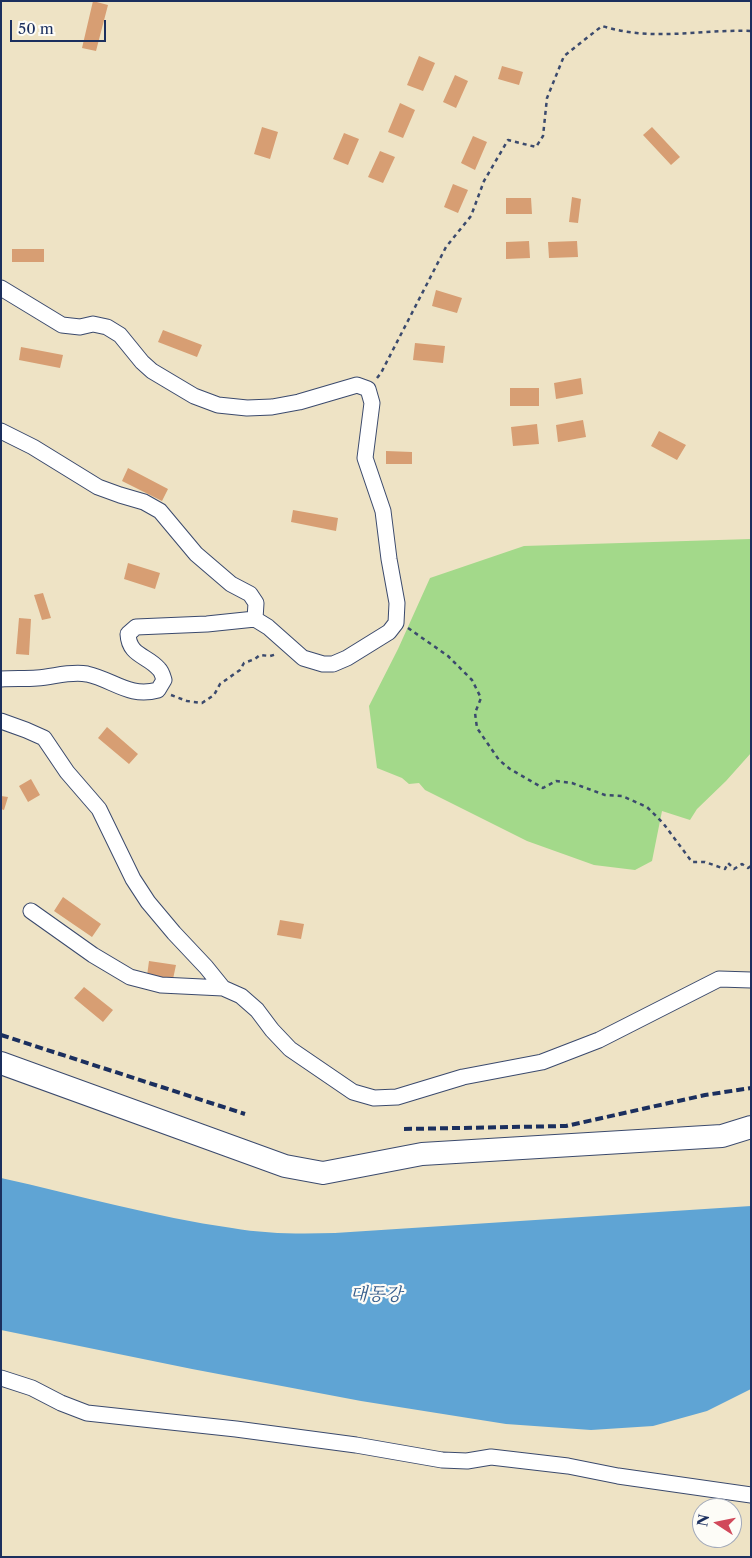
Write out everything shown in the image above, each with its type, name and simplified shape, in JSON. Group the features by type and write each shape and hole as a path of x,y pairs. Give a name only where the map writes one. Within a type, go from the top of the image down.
{"main road":[{"path":"1,1063 285,1166 323,1173 422,1154 722,1136 751,1128"}],"street":[{"path":"1,288 62,325 80,327 93,324 108,327 120,335 152,371 194,396 218,405 247,408 272,407 299,402 357,385 368,389 372,403 365,458 383,511 397,602 396,623 389,632 347,658 333,664 323,664 304,658 268,627 255,619 136,628 128,634 129,643 135,652 161,670 164,680 158,690 146,693 129,690 88,675 69,673 38,678 1,679"},
{"path":"1,431 33,447 98,487 144,502 160,511 196,554 231,584 250,594 256,603 255,619"},
{"path":"1,721 44,738 66,772 100,809 132,879 148,902 223,988"},
{"path":"31,911 93,955 130,977 161,985 223,988 241,996 258,1010 272,1030 290,1049 353,1092 374,1098 397,1097 463,1077 542,1062 600,1040 719,979 751,980"},
{"path":"1,1378 32,1388 61,1403 87,1413 236,1429 356,1445 442,1460 467,1461 491,1457 568,1466 618,1476 751,1495"}],"path":[{"path":"368,389 381,373 446,247 471,216 484,182 508,140 536,147 543,136 547,98 564,56 602,26 620,32 649,35 695,34 715,31 751,32"},
{"path":"396,623 409,628 441,650 472,680 481,698 475,713 477,728 499,760 510,769 543,788 556,781 572,782 605,795 622,796 647,807 663,823 692,862 705,862 726,869 728,863 734,869 742,864 748,868 751,866"},
{"path":"158,690 202,703 214,696 220,684 240,670 244,663 256,659 260,655 270,656 275,653 284,659 304,658"}],"green space":[{"path":"751,539 751,753 697,809 690,820 662,811 652,861 635,870 594,865 527,841 425,790 419,783 409,784 402,778 377,768 369,706 398,649 430,578 524,546"}],"water":[{"name":"대동강","path":"1,1178 174,1218 245,1230 283,1233 335,1233 751,1206 751,1389 707,1411 653,1426 591,1430 506,1424 361,1401 1,1330"}],"building":[{"path":"93,1 108,5 96,51 82,48"},
{"path":"419,56 435,63 423,91 407,85"},
{"path":"502,66 523,72 519,85 498,79"},
{"path":"455,75 468,81 456,108 443,102"},
{"path":"400,103 415,110 403,138 388,132"},
{"path":"262,127 278,132 270,159 254,154"},
{"path":"652,127 680,157 671,165 643,135"},
{"path":"344,133 359,139 348,165 333,159"},
{"path":"473,136 487,142 475,170 461,163"},
{"path":"380,151 395,157 383,183 368,177"},
{"path":"453,184 468,190 458,213 444,207"},
{"path":"572,197 581,199 578,223 569,222"},
{"path":"506,198 531,198 532,214 506,214"},
{"path":"529,241 530,258 506,259 506,242"},
{"path":"577,241 578,257 549,258 548,242"},
{"path":"12,249 44,249 44,262 12,262"},
{"path":"436,290 462,298 457,313 432,306"},
{"path":"163,330 202,345 197,357 158,342"},
{"path":"415,343 445,346 443,363 413,360"},
{"path":"21,347 63,355 60,368 19,360"},
{"path":"581,378 583,394 556,399 554,383"},
{"path":"510,388 539,388 539,406 510,406"},
{"path":"583,420 586,437 558,442 556,425"},
{"path":"537,424 539,444 513,446 511,427"},
{"path":"659,431 686,445 677,460 651,446"},
{"path":"386,451 412,452 412,464 386,464"},
{"path":"128,468 168,489 162,501 122,481"},
{"path":"293,510 338,518 336,531 291,522"},
{"path":"128,563 160,573 155,589 124,579"},
{"path":"43,593 51,618 42,620 34,595"},
{"path":"19,618 31,619 29,655 16,654"},
{"path":"107,727 138,754 129,764 98,738"},
{"path":"31,779 40,795 28,802 19,786"},
{"path":"1,796 8,797 4,810 1,809"},
{"path":"63,897 101,924 92,937 54,911"},
{"path":"280,920 304,924 301,939 277,935"},
{"path":"149,961 176,965 173,979 147,976"},
{"path":"84,987 113,1010 103,1022 74,998"}],"railway":[{"path":"1,1035 245,1114"},
{"path":"404,1129 566,1126 705,1095 751,1088"}]}
